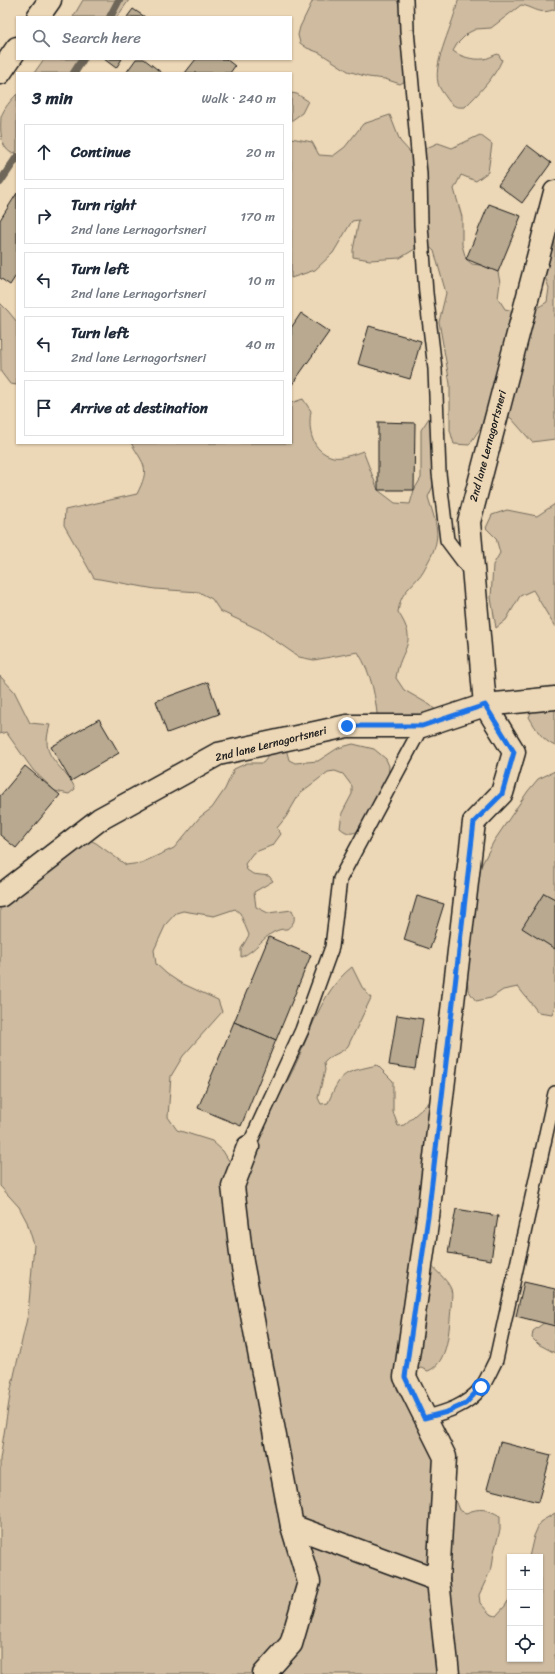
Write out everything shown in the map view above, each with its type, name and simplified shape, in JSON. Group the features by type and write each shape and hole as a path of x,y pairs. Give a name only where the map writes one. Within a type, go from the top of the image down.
{"street":[{"path":"39,16 50,0"},
{"path":"0,73 16,49"},
{"name":"2nd lane Lernagortsneri","path":"448,1674 438,1580 445,1458 405,1377 428,1217 474,822 502,794 514,752 485,705 468,522 555,192"},
{"name":"2nd lane Lernagortsneri","path":"0,896 100,819 218,754 347,726 422,726 485,705 555,698"},
{"path":"248,1147 233,1186 242,1262 292,1526 309,1582 291,1644 264,1674"},
{"path":"292,1526 438,1580"}],"lane":[{"path":"406,0 407,30 420,174 426,293 435,369 439,472 447,540 473,575"},
{"path":"248,1147 302,1030 332,947 340,879 422,726"},
{"path":"424,1418 447,1412 465,1404 481,1387 496,1360 555,1093"}],"shaded area":[{"path":"83,0 129,0 118,16 74,16"},
{"path":"313,0 397,0 400,9 407,80 400,84 385,79 368,77 348,71 320,53 307,48 300,43 298,35 300,27"},
{"path":"458,0 555,0 555,9 545,12 521,5 491,28 476,29 468,33 457,44 453,51 467,58 483,59 498,54 502,60 499,67 486,85 465,107 454,105 448,100 439,87 437,74 441,53"},
{"path":"43,60 80,60 73,72 35,72"},
{"path":"292,93 297,94 308,101 302,113 292,120"},
{"path":"16,95 16,152 11,153 7,150 3,142 1,132 1,117"},
{"path":"390,115 400,141 410,152 424,149 438,143 452,148 480,135 492,144 488,172 476,181 461,175 454,189 462,217 462,245 466,259 472,264 487,266 498,272 500,283 498,298 505,309 522,312 532,310 547,302 549,288 544,274 555,204 555,439 532,442 511,418 497,414 485,421 469,445 454,444 450,430 450,384 439,322 446,293 434,251 425,243 400,258 370,260 353,257 359,220 352,221 333,253 315,270 292,278 292,138 312,142 319,155 333,156 345,147 363,124"},
{"path":"0,303 16,321 16,385 10,384 1,372"},
{"path":"303,399 311,411 311,432 316,445 320,450 333,457 348,456 363,451 378,490 395,503 410,504 414,490 421,478 421,430 429,418 436,430 439,473 428,497 437,530 437,537 433,553 425,569 405,593 399,606 398,612 408,632 408,639 396,678 404,690 430,705 440,714 446,727 434,735 422,726 378,725 376,705 370,678 358,652 314,660 299,657 260,630 220,611 212,599 199,592 155,589 94,578 64,525 65,510 137,494 145,473 140,457 132,444 292,444 292,403"},
{"path":"555,504 555,627 533,590 520,596 506,620 496,628 491,598 493,565 500,553 496,538 486,528 492,515 507,510 537,516"},
{"path":"0,676 14,691 30,723 50,725 47,742 48,748 52,758 70,779 75,789 69,794 55,791 33,770 6,732 0,734"},
{"path":"555,700 555,746 550,744 543,737 529,717 535,704"},
{"path":"284,741 289,760 295,763 318,761 338,748 353,744 374,749 386,759 389,766 388,780 360,830 350,833 345,832 340,828 342,813 352,794 352,786 343,774 335,771 328,772 300,793 286,817 277,828 281,834 273,845 253,853 245,864 247,870 253,874 269,876 273,881 254,892 256,907 268,913 292,910 294,921 287,929 274,932 253,950 241,957 241,949 249,935 240,913 235,909 214,916 183,911 176,913 166,924 154,950 156,964 179,982 218,1000 222,1012 183,1056 171,1076 168,1117 177,1130 212,1141 223,1151 231,1164 249,1142 280,1095 324,1001 341,977 352,967 362,987 371,998 348,1046 324,1063 325,1070 318,1098 321,1104 328,1103 337,1084 345,1075 377,1065 393,1081 393,1112 398,1126 404,1125 433,1099 427,1262 444,1278 452,1293 447,1344 444,1353 435,1367 428,1371 421,1368 399,1376 397,1389 412,1415 440,1442 454,1498 459,1510 466,1513 480,1509 500,1516 500,1530 494,1552 492,1567 479,1595 480,1603 490,1614 496,1616 507,1603 507,1662 543,1662 543,1554 530,1554 534,1536 540,1522 555,1513 555,1674 0,1674 0,1459 11,1389 28,1314 34,1245 27,1222 19,1207 0,1186 0,905 90,840 126,865 141,863 174,848 200,817 212,808 225,789 234,769 247,763 263,763 267,758 264,742"},
{"path":"555,771 555,1006 552,1014 538,1012 518,987 503,990 491,998 476,1001 468,990 466,960 471,885 494,841 528,791 538,779"},
{"path":"555,1319 555,1353 538,1344 532,1338 533,1331 545,1322"}],"building":[{"path":"133,9 144,16 128,16"},
{"path":"105,60 121,60 116,68"},
{"path":"135,60 145,60 161,72 127,72"},
{"path":"195,60 227,60 235,66 231,72 186,72"},
{"path":"527,145 551,163 522,203 498,185"},
{"path":"16,195 16,276 10,285 0,278 0,220"},
{"path":"489,204 521,216 498,272 466,259"},
{"path":"301,313 329,332 292,385 292,326"},
{"path":"369,326 421,341 410,379 358,364"},
{"path":"378,422 415,423 414,490 378,490"},
{"path":"208,682 219,714 167,733 156,701"},
{"path":"99,719 119,753 71,781 51,747"},
{"path":"25,766 60,795 16,848 0,835 0,796"},
{"path":"544,893 555,899 555,949 522,928"},
{"path":"417,896 444,904 430,949 404,940"},
{"path":"269,937 311,955 276,1040 234,1022"},
{"path":"397,1015 423,1019 415,1069 389,1065"},
{"path":"234,1022 276,1040 241,1126 198,1108"},
{"path":"456,1209 498,1216 491,1260 448,1253"},
{"path":"524,1282 555,1289 555,1326 516,1316"},
{"path":"500,1442 551,1455 538,1502 487,1489"}],"waterway":[{"path":"111,16 119,0"},
{"path":"75,72 82,60"},
{"path":"0,182 16,158"}],"route":[{"path":"347,726 422,726 485,705 514,752 502,794 474,822 428,1217 405,1377 424,1418 447,1412 465,1404 481,1387"}]}
